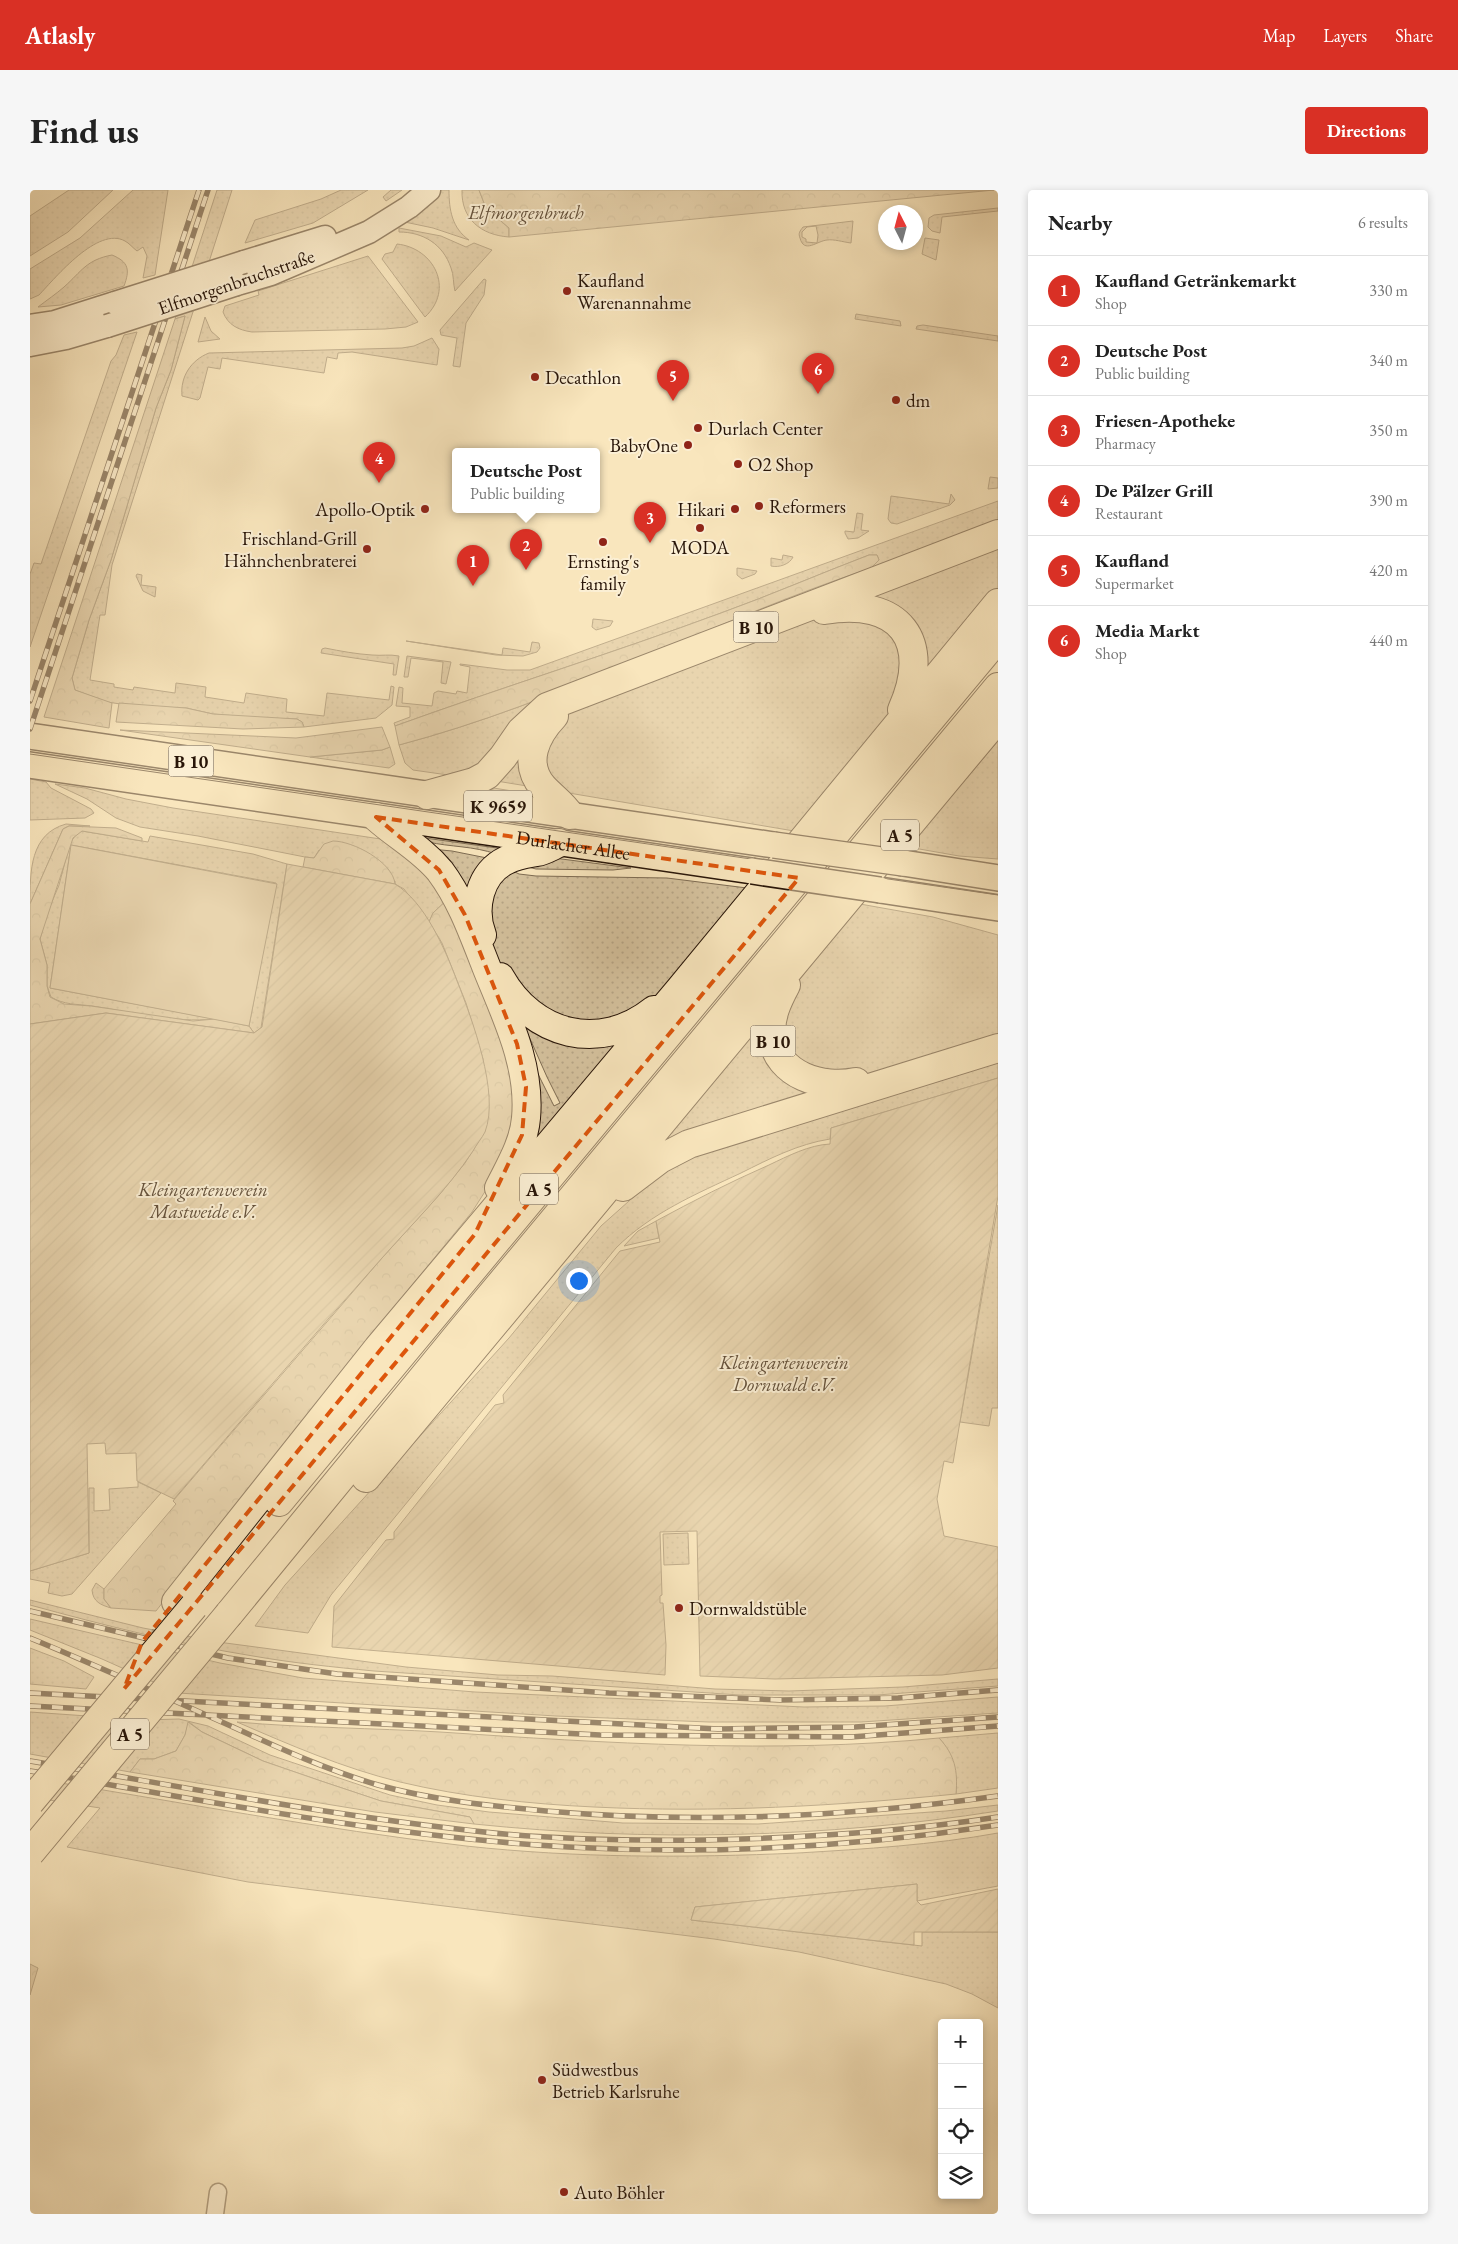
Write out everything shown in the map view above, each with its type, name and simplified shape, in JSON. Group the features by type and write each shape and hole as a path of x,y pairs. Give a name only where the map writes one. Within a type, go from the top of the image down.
{"highway":[{"name":"B 10","path":"427,795 474,782 486,775 503,757 521,731 547,707 998,534"},
{"path":"185,1604 378,1348 680,989 998,603"},
{"path":"570,816 563,804 542,786 536,777 532,761 535,744 541,732 554,716 574,704 822,610 840,607 871,610 894,620 909,637 913,649 914,675 911,689 891,735"},
{"name":"A 5","path":"30,1802 124,1689 185,1604 998,638"},
{"name":"A 5","path":"30,1853 230,1614 462,1330 998,687"},
{"name":"A 5","path":"271,1564 317,1533 361,1483 998,718"},
{"path":"376,817 429,860 452,888 466,915 509,1022 522,1066 527,1102 526,1119 522,1135 510,1166 475,1234"},
{"path":"558,843 538,852 516,855 502,862 486,880 480,894 478,913 480,928 501,979 514,997 530,1013 562,1031 584,1035 605,1034 635,1022 680,989"},
{"name":"B 10","path":"803,952 779,999 772,1023 774,1046 790,1068 800,1075 824,1083 849,1083 870,1079 998,1039"},
{"path":"560,1246 643,1170 689,1144 998,1048"}],"main road":[{"name":"Elfmorgenbruchstraße","path":"30,326 55,322 338,232 370,217 408,190"},
{"name":"Elfmorgenbruchstraße","path":"30,345 66,338 107,326 271,274 369,232 409,207 429,190"},
{"name":"Durlacher Allee","path":"30,736 998,878"},
{"name":"Durlacher Allee","path":"39,767 998,908"}],"street":[{"path":"215,2214 218,2192"}],"highlighted area":[{"path":"376,817 799,878 540,1188 124,1689 142,1642 475,1234 522,1135 526,1087 517,1044 465,915 439,870"}],"green space":[{"path":"69,190 113,190 68,232 30,256 30,216"},
{"path":"133,190 168,190 155,275 143,278 147,256 143,247 137,251 125,241 114,238 90,247 67,266 39,295 30,299 30,269 80,238"},
{"path":"217,190 232,190 112,565 105,615 100,615 90,680 114,684 114,687 133,690 134,687 175,693 176,683 206,687 205,697 244,703 246,693 287,699 286,712 324,716 327,693 389,700 391,686 394,687 392,705 376,718 304,727 302,722 297,719 213,714 186,708 134,706 107,702 75,690 72,678 89,620 111,560 156,408 171,370 185,316 175,319"},
{"path":"341,190 368,190 313,223 245,243 255,220 321,199"},
{"path":"391,190 402,190 386,201 383,197"},
{"path":"435,190 449,190 450,205 455,224 469,240 433,228 400,221"},
{"path":"462,190 479,190 486,208 509,228 509,237 490,233 475,224 465,209"},
{"name":"Elfmorgenbruch","path":"479,190 994,190 509,237 509,228 486,208"},
{"path":"998,208 998,211 942,217 940,233 932,231 928,227 929,218 934,215"},
{"path":"853,221 851,243 830,240 823,241 811,245 808,246 804,245 799,235 803,227","holes":["816,226 817,243 806,242 806,239 802,237 802,232 807,227"]},
{"path":"399,228 441,236 466,247 474,243 492,250 455,291 452,271 443,252 424,237 399,232"},
{"path":"925,238 939,240 936,260 922,254"},
{"path":"397,244 410,247 421,253 430,261 436,272 439,283 438,294 434,306 425,317 382,259 385,254 393,252"},
{"path":"112,255 122,261 127,267 124,286 61,305 38,307 61,290 90,263"},
{"path":"368,256 418,322 406,327 385,329 252,332 234,326 223,312 225,306 259,295 258,291"},
{"path":"484,279 486,280 484,295 466,323 460,367 453,366 457,338 441,335 440,330"},
{"path":"856,314 900,321 901,326 855,319"},
{"path":"185,316 171,370 156,408 111,560 89,620 72,678 75,690 112,703 109,728 44,717 175,319"},
{"path":"205,317 211,331 220,339 198,342"},
{"path":"923,325 998,336 998,341 916,329 917,326"},
{"path":"137,332 30,647 30,574 34,563 41,564 111,361 116,355 124,335"},
{"path":"432,338 439,349 437,365 352,352 338,353 337,359 327,357 324,373 222,358 220,369 208,367 198,400 182,396 183,382 188,370 197,360 209,353 402,348 414,346"},
{"path":"990,477 998,478 998,488 988,489"},
{"path":"951,494 955,500 950,505 897,524 891,523 888,519 891,496 949,504"},
{"path":"998,501 998,529 553,699 469,778 413,770 405,763 399,745 519,707 753,612 871,568 879,560 877,555 869,555 680,628 395,726 394,723 410,717 410,707 396,706 399,687 403,688 402,703 432,706 434,693 438,691 456,694 457,691 467,693 470,667 460,664 507,670 530,670"},
{"path":"857,513 863,514 861,530 869,531 858,538 848,539 845,531 854,532"},
{"path":"998,542 998,593 926,675 927,655 924,644 865,596"},
{"path":"783,555 793,557 784,565 771,566 771,558 782,560"},
{"path":"869,555 877,555 879,560 871,568 753,612 519,707 399,745 395,726 680,628"},
{"path":"737,568 757,571 755,574 742,579 737,575"},
{"path":"137,574 142,575 141,585 156,587 155,597 143,591 136,576"},
{"path":"859,614 904,641 896,706 794,831 557,791 539,763 565,715 578,708 808,620"},
{"path":"593,619 613,621 610,626 596,630 592,627"},
{"path":"406,641 502,655 503,648 530,652 532,642 539,643 540,648 537,652 523,656 496,655"},
{"path":"322,649 360,654 399,656 396,675 393,675 394,664 321,653"},
{"path":"407,656 451,662 446,684 441,683 443,662 411,658 408,677 404,677"},
{"path":"119,703 186,708 213,714 297,719 302,722 304,727 243,729 116,722"},
{"path":"382,727 390,747 382,750 310,757 120,730 296,738"},
{"path":"998,741 998,859 959,856 908,847"},
{"path":"390,747 395,764 389,768 310,757 382,750"},
{"path":"519,755 519,766 527,786 490,780"},
{"path":"30,779 46,782 51,788 91,809 94,813 85,818 30,820"},
{"path":"55,784 85,788 126,799 173,808 394,841 449,898 433,913 429,922 404,889 395,884 395,881 319,850 314,858 305,857 198,836 140,827 116,818 87,799"},
{"path":"481,786 532,795 529,797 480,790"},
{"path":"66,824 90,826 69,826 63,829 30,904 34,855 45,836 54,829"},
{"path":"69,826 116,828 142,838 142,841 82,831 73,838 40,939 47,965 47,986 50,997 64,1004 91,1006 193,1021 215,1019 249,1026 254,1033 106,1013 30,1024 30,904 63,829"},
{"path":"82,831 148,842 150,836 253,854 287,864 261,1028 254,1033 249,1026 276,883 71,845 50,988 215,1019 184,1020 153,1016 66,1003 51,997 47,986 47,965 40,939 46,916 59,885 70,843 78,832"},
{"path":"425,838 500,849 496,854 479,849 428,842"},
{"path":"333,841 351,845 371,854 387,868 393,876 395,884 303,867 305,857 314,858 324,844"},
{"path":"71,845 277,884 249,1026 50,988"},
{"path":"431,849 487,858 470,892"},
{"path":"554,858 631,868 613,870 536,869 524,866"},
{"name":"Kleingartenverein Mastweide e.V.","path":"287,864 395,884 416,902 425,914 452,968 470,1015 482,1056 489,1097 489,1116 485,1132 441,1193 329,1318 174,1499 137,1481 136,1453 106,1454 105,1443 87,1444 89,1553 30,1571 30,1024 106,1013 254,1033 262,1027"},
{"path":"507,868 519,874 536,876 667,878 747,888 649,1006 577,1028 521,995 504,973 494,952 483,909"},
{"path":"449,898 500,1019 519,1109 498,1171 472,1212 367,1340 156,1611 111,1608 104,1599 104,1589 176,1504 173,1501 382,1258 440,1194 465,1163 485,1131 483,1059 466,1003 442,943 429,922 433,913"},
{"path":"860,904 933,917 998,935 998,1034 873,1074 843,1076 804,1067 782,1040 792,989"},
{"path":"757,1020 810,1095 658,1147"},
{"path":"523,1023 621,1040 533,1153 537,1072 554,1106 560,1103"},
{"path":"998,1057 998,1078 831,1128 830,1139 807,1144 773,1157 675,1205 644,1224 616,1248 331,1595 308,1633 255,1626 285,1585 509,1338 601,1226 657,1176 692,1154"},
{"name":"Kleingartenverein Dornwald e.V.","path":"998,1078 998,1196 953,1463 944,1461 937,1499 944,1536 998,1547 998,1668 942,1675 775,1679 700,1676 697,1531 660,1532 662,1595 660,1596 660,1603 663,1603 666,1645 665,1675 332,1647 334,1606 386,1540 394,1539 394,1532 495,1405 504,1403 503,1395 620,1251 660,1242 656,1221 698,1199 791,1155 814,1146 830,1144 831,1128"},
{"path":"998,1205 998,1408 992,1408 989,1426 960,1422"},
{"path":"656,1221 659,1238 624,1246 638,1231"},
{"path":"138,1482 161,1493 72,1594 62,1596 48,1593 50,1583 30,1579 30,1571 89,1553 89,1488 94,1488 94,1511 110,1510 109,1489 138,1487"},
{"path":"688,1533 689,1564 664,1565 663,1534"},
{"path":"96,1583 104,1589 104,1599 111,1608 101,1604 94,1597 92,1590"},
{"path":"30,1600 143,1628 218,1642 406,1667 715,1689 789,1691 903,1687 998,1679 998,1686 877,1695 740,1695 374,1671 283,1661 197,1646 113,1627 30,1605"},
{"path":"30,1619 220,1663 303,1678 475,1692 804,1707 885,1706 998,1697 998,1713 861,1722 709,1722 556,1716 178,1693 102,1659 30,1630"},
{"path":"30,1648 64,1661 94,1677 86,1689 30,1684"},
{"path":"30,1712 145,1720 179,1719 208,1726 270,1755 390,1795 437,1805 489,1812 623,1823 758,1824 946,1811 998,1805 998,1811 868,1827 736,1834 605,1833 539,1830 474,1824 470,1817 381,1801 263,1761 202,1732 189,1722 185,1735 176,1751 154,1759 140,1759 130,1772 30,1754"},
{"path":"188,1722 202,1732 263,1761 381,1801 470,1817 474,1824 375,1812 130,1772 140,1759 154,1759 176,1751 185,1735"},
{"path":"237,1722 690,1745 815,1745 939,1738 952,1757 956,1771 956,1794 866,1802 730,1809 640,1809 521,1802 472,1796 400,1782 358,1770 317,1755"},
{"path":"998,1733 998,1788 956,1794 956,1779 951,1757 939,1738"},
{"path":"30,1778 411,1839 549,1853 715,1856 798,1853 923,1844 998,1833 998,1886 917,1901 917,1884 695,1907 691,1920 922,1946 922,1932 998,1932 998,2008 972,1994 946,1984 799,1952 714,1939 248,1882 67,1847 100,1808 30,1797"},
{"path":"917,1884 917,1901 921,1905 998,1889 998,1932 914,1932 914,1945 691,1920 695,1907"},
{"path":"30,1964 38,1968 30,1995"}],"tram line":[{"path":"30,754 998,895"}],"railway":[{"path":"30,701 199,190"},
{"path":"30,729 208,190"},
{"path":"30,1611 228,1658 337,1674 609,1693 780,1700 898,1698 998,1690"},
{"path":"30,1638 322,1766 378,1785 461,1802 603,1815 716,1818 885,1809 998,1796"},
{"path":"30,1693 718,1729 855,1727 998,1717"},
{"path":"30,1706 600,1735 851,1737 998,1726"},
{"path":"30,1761 363,1817 475,1831 561,1838 619,1840 778,1838 889,1830 998,1817"},
{"path":"30,1771 231,1806 366,1826 433,1835 568,1847 676,1850 783,1847 891,1839 998,1825"}],"place":[{"name":"Kaufland Warenannahme","path":"567,291"},
{"name":"Decathlon","path":"535,377"},
{"name":"Media Markt","path":"818,394"},
{"name":"dm","path":"896,400"},
{"name":"Kaufland","path":"673,401"},
{"name":"Durlach Center","path":"698,428"},
{"name":"BabyOne","path":"688,445"},
{"name":"O2 Shop","path":"738,464"},
{"name":"De Pälzer Grill","path":"379,483"},
{"name":"Reformers","path":"759,506"},
{"name":"Apollo-Optik","path":"425,509"},
{"name":"Hikari","path":"735,509"},
{"name":"MODA","path":"700,528"},
{"name":"Ernsting's family","path":"603,542"},
{"name":"Friesen-Apotheke","path":"650,543"},
{"name":"Frischland-Grill Hähnchenbraterei","path":"367,549"},
{"name":"Deutsche Post","path":"526,570"},
{"name":"Kaufland Getränkemarkt","path":"473,586"},
{"name":"Dornwaldstüble","path":"679,1608"},
{"name":"Südwestbus Betrieb Karlsruhe","path":"542,2080"},
{"name":"Auto Böhler","path":"564,2192"}]}
